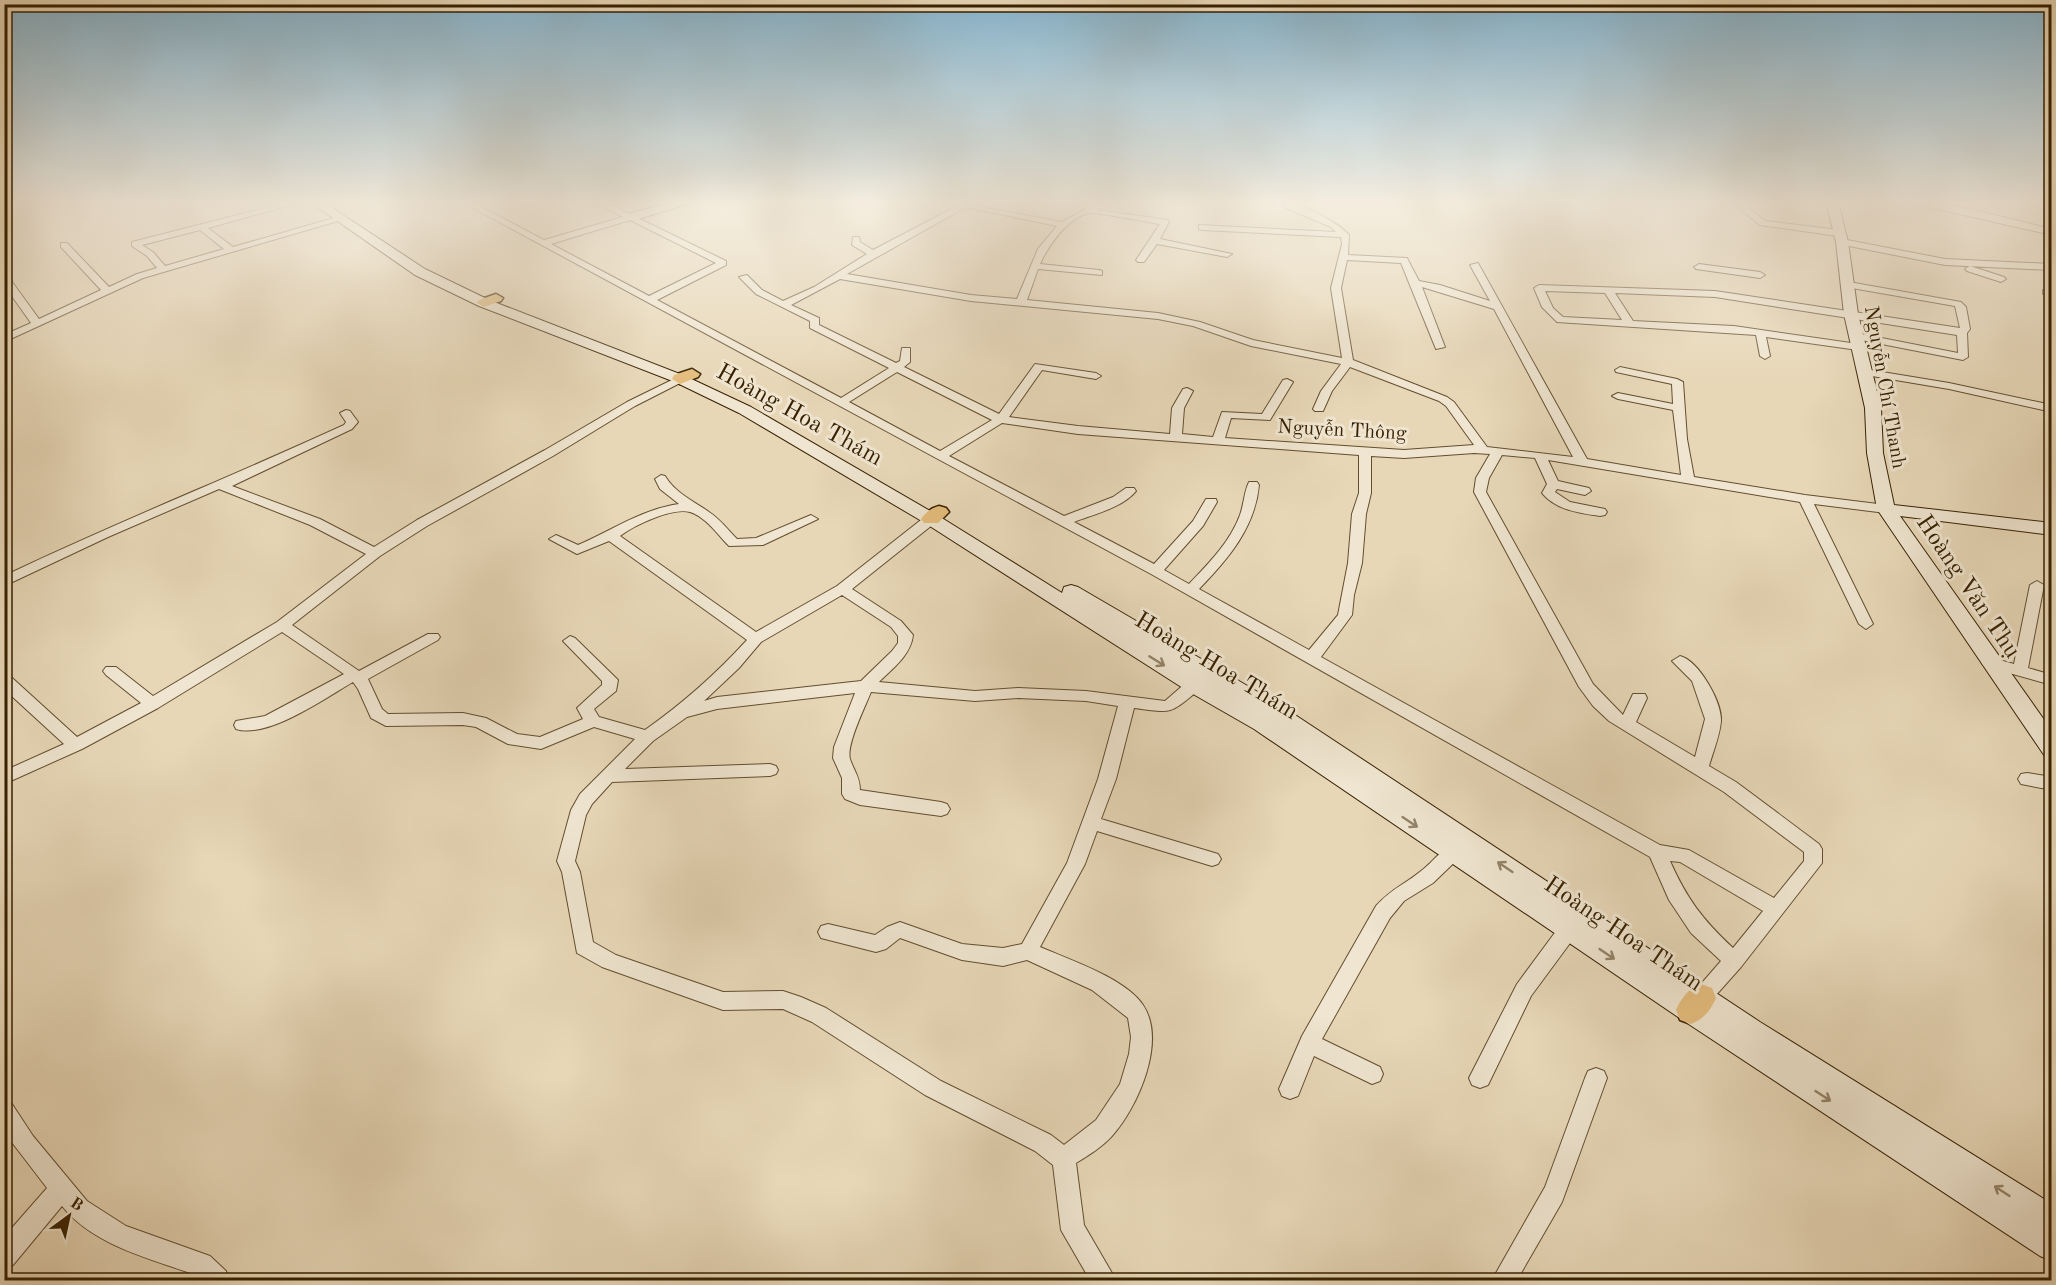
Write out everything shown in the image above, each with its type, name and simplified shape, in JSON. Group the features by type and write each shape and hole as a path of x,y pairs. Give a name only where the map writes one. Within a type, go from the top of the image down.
{"main road":[{"name":"Hoàng Hoa Thám","path":"406,262 420,272 490,301 686,377 935,515 1272,711 1696,1004 2052,1244"},
{"name":"Nguyễn Chí Thanh","path":"1845,262 1851,314 1873,408 1875,453 1886,509"},
{"path":"1886,509 2052,529"},
{"name":"Hoàng Văn Thụ","path":"1886,509 1989,662 2052,749"},
{"name":"Hoàng Hoa Thám","path":"935,515 1194,684 1262,723 1569,929 1696,1004 2052,1223"}],"street":[{"path":"80,262 107,291"},
{"path":"156,262 163,269"},
{"path":"4,339 107,291 187,262"},
{"path":"578,262 1156,571 1657,852 1683,855 1775,908"},
{"path":"649,300 723,263 721,262"},
{"path":"744,278 759,292 783,305 861,262"},
{"path":"1020,302 1039,262"},
{"path":"1319,409 1327,391 1348,362 1336,288 1342,262"},
{"path":"1405,262 1440,347"},
{"path":"1949,262 2048,265"},
{"path":"1949,262 2001,279"},
{"path":"1475,265 1587,461 1601,477"},
{"path":"1037,266 1099,273"},
{"path":"1760,275 1700,275 1608,290 1539,288 1550,314 1561,320 1652,323 1761,336 1857,342 1963,357 1962,332 1965,329 1961,307 1958,304 1849,285"},
{"path":"1700,275 1851,314 1962,332"},
{"path":"839,276 970,298 1180,320 1251,343 1348,362 1443,399 1450,404 1490,450 1494,462 1484,472 1480,482 1480,492 1587,687 1615,717 1730,787 1813,849 1813,863 1734,962 1696,1004"},
{"path":"4,277 37,324"},
{"path":"1414,283 1437,287 1498,308"},
{"path":"1608,290 1630,324"},
{"path":"1420,294 1454,293"},
{"name":"Nguyễn Thông","path":"783,305 815,320 814,326 1000,418 1078,430 1218,441 1245,429 1365,452 1404,454 1490,450 1540,455 1805,499 1886,509"},
{"path":"1761,336 1765,356"},
{"path":"840,403 897,368 907,359 906,350"},
{"path":"942,455 1000,418 1019,398 1028,377 1039,366 1096,376"},
{"path":"1620,370 1677,382 1680,439 1688,478"},
{"path":"1864,372 1949,386 2052,409"},
{"path":"4,778 76,745 152,704 282,625 375,553 422,523 549,453 607,417 686,377"},
{"path":"1218,441 1226,414 1245,429 1266,418 1287,382"},
{"path":"1176,438 1178,408 1187,391"},
{"path":"1618,396 1678,408"},
{"path":"4,582 146,515 222,485 348,427 352,422 346,413"},
{"path":"1311,658 1345,615 1355,562 1359,514 1365,493 1365,452"},
{"path":"1540,455 1553,484"},
{"path":"662,479 664,486 690,507 704,514 734,543 758,542 811,519"},
{"path":"1553,484 1585,491"},
{"path":"1553,484 1548,493 1560,503 1600,512"},
{"path":"222,485 330,529 375,553"},
{"path":"1190,591 1224,554 1238,534 1253,495 1253,485"},
{"path":"1064,521 1118,500 1130,491"},
{"path":"1805,499 1866,624"},
{"path":"1156,571 1198,523 1211,502"},
{"path":"556,539 577,550 613,535 644,516 690,507"},
{"path":"935,515 883,559 842,589 756,639 734,664 681,713 647,737 586,799 577,815 566,861 574,883 584,947 609,961 723,1001 783,1000 794,1003 819,1014 933,1088 1043,1143 1063,1158 1073,1230 1104,1281"},
{"path":"613,535 616,540 756,639"},
{"path":"2020,671 2037,585"},
{"path":"842,589 897,624 906,635 905,644 897,655 865,686 842,747 841,758 851,778 851,794 869,799 940,809"},
{"path":"282,625 356,677 365,686 379,718 386,720 463,719 480,722 514,740 541,743 593,721 647,737"},
{"path":"242,725 269,721 433,637"},
{"path":"570,641 610,680 610,687 585,708 593,721"},
{"path":"1680,661 1699,679 1713,719 1700,769"},
{"path":"1989,662 2052,680"},
{"path":"111,671 152,704"},
{"path":"4,680 76,745"},
{"path":"681,713 717,703 865,686 975,696 1018,693 1086,696 1168,707 1194,684"},
{"path":"1627,724 1638,698"},
{"path":"1028,951 1076,864 1107,778 1127,703"},
{"path":"608,776 770,770"},
{"path":"2027,779 2052,784"},
{"path":"1092,823 1212,859"},
{"path":"1290,1089 1309,1043 1383,912 1397,896 1426,879 1454,852"},
{"path":"1657,852 1676,895 1698,927 1734,962"},
{"path":"1480,1078 1524,990 1569,929"},
{"path":"828,932 876,944 883,942 894,931 900,930 962,952 1003,957 1028,951 1104,987 1130,1005 1142,1022 1142,1045 1129,1089 1105,1127 1084,1146 1063,1158"},
{"path":"1309,1043 1372,1074"},
{"path":"1504,1281 1554,1194 1596,1078"},
{"path":"4,1112 25,1144 79,1209 119,1235 201,1265 217,1281"},
{"path":"4,1256 62,1188"}]}
